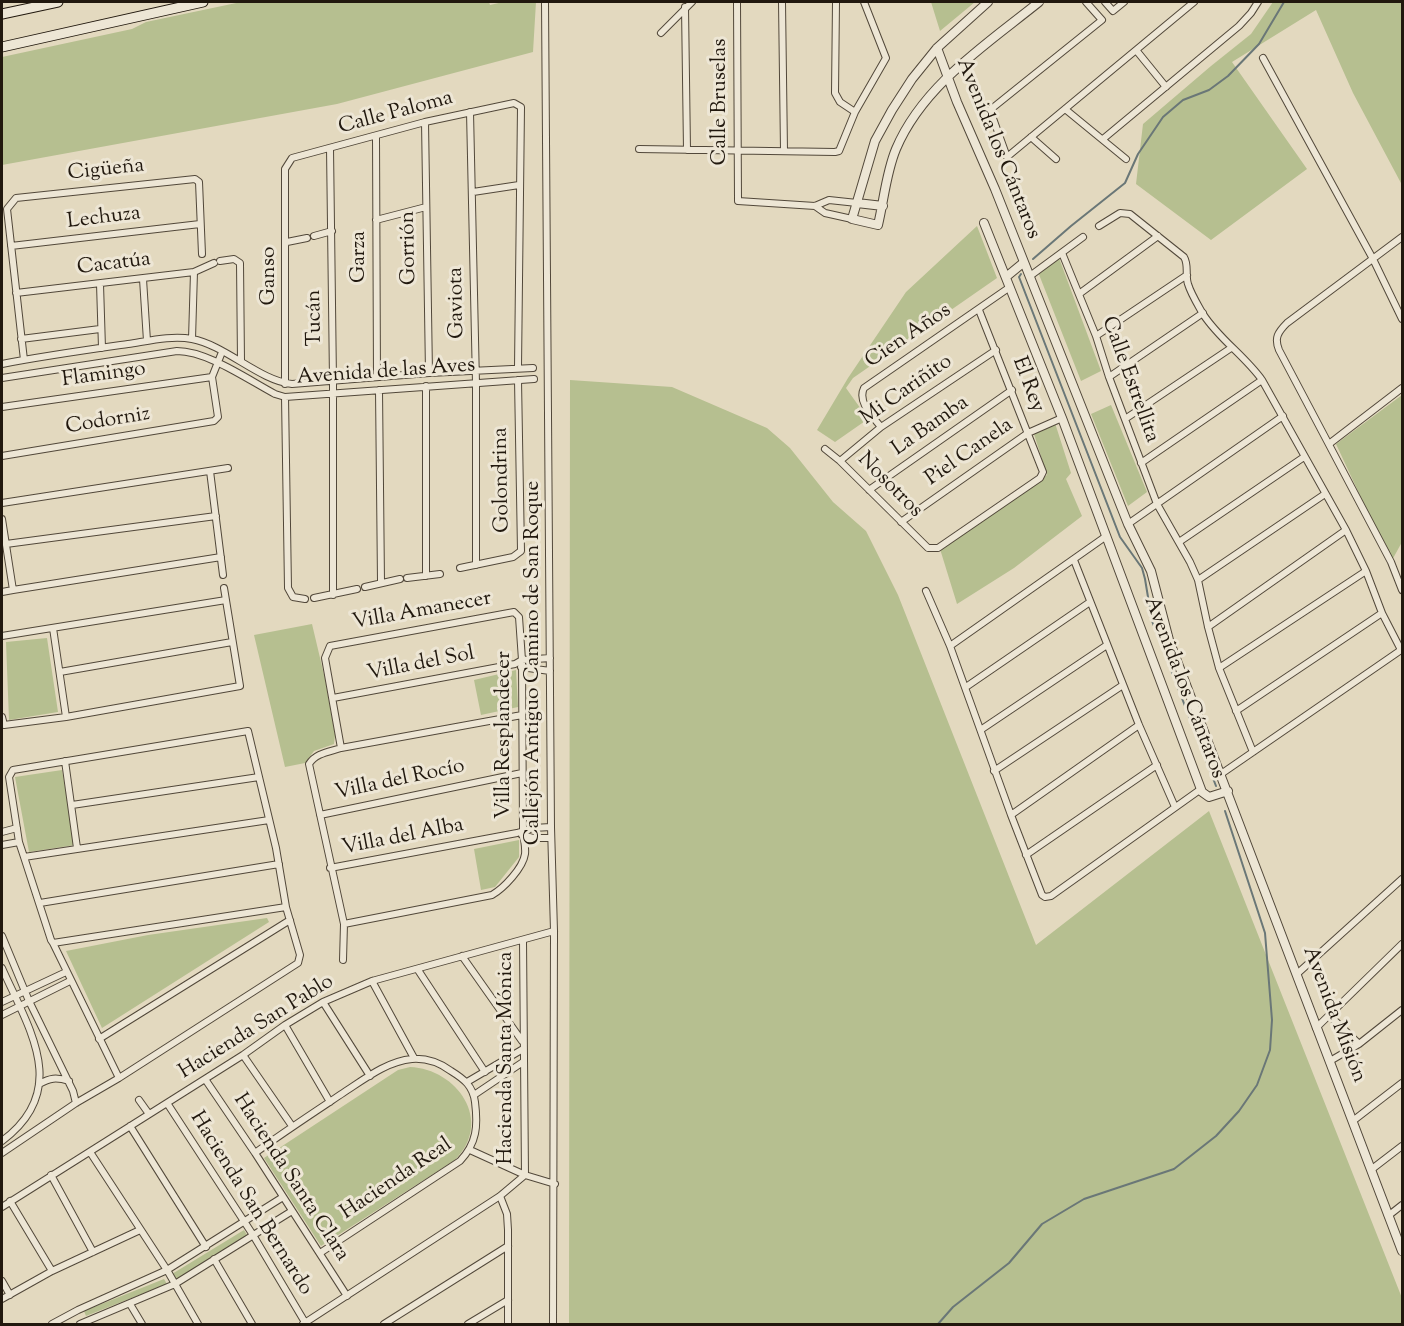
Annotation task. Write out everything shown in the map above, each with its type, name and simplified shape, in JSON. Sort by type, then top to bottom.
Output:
[{"type":"main road","points":[[2,14],[58,2]]},
{"type":"main road","points":[[2,47],[203,2]]},
{"type":"street","name":"Callejón Antiguo Camino de San Roque","points":[[545,2],[551,838],[554,931],[554,1324]]},
{"type":"street","points":[[661,33],[692,2]]},
{"type":"street","name":"Calle Bruselas","points":[[737,2],[738,201],[815,206]]},
{"type":"street","points":[[782,2],[784,151]]},
{"type":"street","points":[[836,2],[835,93],[840,102],[855,112]]},
{"type":"street","points":[[639,149],[835,152],[839,150],[855,112],[886,58],[864,2]]},
{"type":"street","points":[[852,219],[875,141],[892,110],[912,79],[937,48],[988,2]]},
{"type":"street","points":[[815,206],[825,213],[878,225],[895,150],[927,99],[947,77],[1039,2]]},
{"type":"street","points":[[1086,2],[1102,20]]},
{"type":"street","points":[[1105,2],[1113,11]]},
{"type":"street","points":[[1124,2],[990,110],[1007,157],[1194,2]]},
{"type":"street","points":[[1104,139],[1239,26],[1258,2]]},
{"type":"street","points":[[685,7],[687,150]]},
{"type":"street","name":"Avenida los Cántaros","points":[[937,48],[1128,524],[1151,571],[1169,640],[1228,792],[1209,797],[1201,789],[1062,418],[984,224]]},
{"type":"street","points":[[1136,50],[1166,87]]},
{"type":"street","points":[[1263,58],[1373,259],[1402,319]]},
{"type":"street","name":"Calle Paloma","points":[[285,168],[292,158],[425,122],[514,103],[521,107],[519,184]]},
{"type":"street","points":[[1065,109],[1126,159]]},
{"type":"street","name":"Gaviota","points":[[470,112],[476,370],[476,565]]},
{"type":"street","name":"Gorrión","points":[[425,122],[429,373]]},
{"type":"street","name":"Garza","points":[[376,136],[377,377]]},
{"type":"street","points":[[1031,137],[1056,159]]},
{"type":"street","name":"Tucán","points":[[330,148],[333,595]]},
{"type":"street","name":"Ganso","points":[[285,168],[285,384]]},
{"type":"street","name":"Cigüeña","points":[[11,246],[7,209],[16,198],[193,179],[199,182],[200,224]]},
{"type":"street","points":[[473,192],[519,184],[518,368]]},
{"type":"street","points":[[815,206],[829,200],[883,206]]},
{"type":"street","points":[[376,220],[426,207]]},
{"type":"street","points":[[1099,226],[1125,212],[1184,257],[1191,293],[1203,313],[1231,348],[1256,371],[1262,380],[1346,530],[1366,571],[1382,613],[1401,650],[1221,774]]},
{"type":"street","points":[[200,224],[202,254]]},
{"type":"street","name":"Lechuza","points":[[11,246],[200,224]]},
{"type":"street","points":[[286,242],[332,231]]},
{"type":"street","points":[[1080,294],[1158,236]]},
{"type":"street","points":[[1030,276],[1083,237]]},
{"type":"street","points":[[1402,237],[1287,323],[1278,332],[1276,339],[1279,350],[1391,562],[1402,590]]},
{"type":"street","points":[[11,246],[24,360]]},
{"type":"street","name":"Calle Estrellita","points":[[1062,253],[1096,336],[1157,504],[1198,580],[1219,668],[1253,752]]},
{"type":"street","name":"Cacatúa","points":[[15,293],[194,272],[217,262],[234,260],[240,263],[241,361]]},
{"type":"street","name":"Avenida los Cántaros","points":[[1006,277],[1023,263]]},
{"type":"street","points":[[192,339],[194,272]]},
{"type":"street","points":[[1096,336],[1187,276]]},
{"type":"street","points":[[143,279],[147,341]]},
{"type":"street","points":[[100,284],[102,348]]},
{"type":"street","name":"Cien Años","points":[[881,427],[862,401],[864,388],[1010,287]]},
{"type":"street","name":"El Rey","points":[[928,548],[938,549],[1040,478],[1043,472],[979,310]]},
{"type":"street","points":[[1109,377],[1203,313]]},
{"type":"street","points":[[21,339],[100,329]]},
{"type":"street","name":"Avenida de las Aves","points":[[2,364],[147,341],[192,339],[285,384],[533,368]]},
{"type":"street","points":[[1125,419],[1231,348]]},
{"type":"street","name":"Mi Cariñito","points":[[840,461],[881,427],[996,350]]},
{"type":"street","name":"Avenida de las Aves","points":[[2,378],[177,351],[195,354],[274,394],[285,397],[534,379]]},
{"type":"street","points":[[212,377],[222,352]]},
{"type":"street","name":"Flamingo","points":[[2,407],[212,377]]},
{"type":"street","name":"Codorniz","points":[[2,456],[214,422],[218,417],[212,377]]},
{"type":"street","name":"Golondrina","points":[[460,568],[513,557],[521,551],[518,380]]},
{"type":"street","points":[[1142,463],[1262,380]]},
{"type":"street","points":[[426,386],[426,576]]},
{"type":"street","points":[[1329,444],[1402,388]]},
{"type":"street","points":[[379,390],[381,582]]},
{"type":"street","name":"La Bamba","points":[[869,490],[1012,390]]},
{"type":"street","points":[[285,397],[288,588],[292,597],[305,599]]},
{"type":"street","points":[[1128,524],[1282,416]]},
{"type":"street","name":"Piel Canela","points":[[901,522],[1028,433],[1062,418]]},
{"type":"street","name":"Nosotros","points":[[825,449],[928,548]]},
{"type":"street","points":[[1179,542],[1304,457]]},
{"type":"street","points":[[2,503],[228,468]]},
{"type":"street","points":[[210,471],[223,575]]},
{"type":"street","points":[[1198,580],[1325,494]]},
{"type":"street","points":[[6,544],[216,516]]},
{"type":"street","points":[[2,519],[13,590]]},
{"type":"street","points":[[1208,627],[1346,530]]},
{"type":"street","points":[[950,646],[1105,537]]},
{"type":"street","points":[[2,592],[221,557]]},
{"type":"street","points":[[1074,560],[1123,686],[1175,807]]},
{"type":"street","points":[[1219,668],[1366,571]]},
{"type":"street","points":[[407,578],[440,574]]},
{"type":"street","points":[[314,598],[400,579]]},
{"type":"street","points":[[2,717],[4,725],[66,717],[240,686],[224,588]]},
{"type":"street","points":[[926,591],[966,687],[982,729],[994,771],[1042,895],[1051,896],[1201,789]]},
{"type":"street","points":[[2,636],[226,600]]},
{"type":"street","points":[[966,687],[1090,602]]},
{"type":"street","name":"Villa Amanecer","points":[[333,698],[325,658],[330,646],[514,612],[519,617]]},
{"type":"street","points":[[1236,711],[1382,613]]},
{"type":"street","name":"Villa Resplandecer","points":[[344,924],[492,895],[503,886],[518,867],[525,853],[521,833],[522,664],[519,617]]},
{"type":"street","points":[[53,628],[66,717]]},
{"type":"street","points":[[60,672],[232,642]]},
{"type":"street","points":[[982,729],[1107,645]]},
{"type":"street","name":"Villa del Sol","points":[[333,698],[550,658]]},
{"type":"street","points":[[522,664],[550,671]]},
{"type":"street","points":[[994,771],[1123,686]]},
{"type":"street","points":[[333,698],[341,748]]},
{"type":"street","points":[[343,960],[344,924],[309,764],[315,756],[341,748],[522,715]]},
{"type":"street","points":[[1011,815],[1139,725]]},
{"type":"street","points":[[2,1153],[76,1103],[119,1078],[298,963],[300,955],[286,906],[279,864],[248,731],[13,770],[9,777],[19,842],[53,944],[119,1078]]},
{"type":"street","points":[[65,761],[77,848]]},
{"type":"street","points":[[1026,855],[1157,765]]},
{"type":"street","name":"Villa del Rocío","points":[[320,815],[522,773]]},
{"type":"street","points":[[72,805],[259,777]]},
{"type":"street","name":"Avenida Misión","points":[[1228,792],[1402,1251]]},
{"type":"street","points":[[24,857],[269,819]]},
{"type":"street","name":"Villa del Alba","points":[[330,868],[551,827]]},
{"type":"street","points":[[2,832],[17,828]]},
{"type":"street","name":"Villa del Alba","points":[[521,833],[551,838]]},
{"type":"street","points":[[2,845],[19,842]]},
{"type":"street","points":[[40,903],[279,864]]},
{"type":"street","points":[[1298,973],[1402,879]]},
{"type":"street","points":[[53,944],[286,906]]},
{"type":"street","points":[[99,1039],[290,920]]},
{"type":"street","name":"Hacienda San Pablo","points":[[2,1207],[323,1002],[372,981],[554,931]]},
{"type":"street","points":[[2,936],[29,1001],[69,1081],[76,1103]]},
{"type":"street","name":"Hacienda Santa Mónica","points":[[523,940],[525,1175]]},
{"type":"street","points":[[1316,1028],[1402,944]]},
{"type":"street","points":[[462,956],[523,1045],[467,1082]]},
{"type":"street","points":[[2,968],[31,1032],[38,1054],[40,1073],[32,1107],[22,1122],[2,1141]]},
{"type":"street","points":[[418,970],[485,1072]]},
{"type":"street","points":[[2,1002],[66,972]]},
{"type":"street","points":[[2,1015],[70,981]]},
{"type":"street","points":[[255,1153],[292,1126],[370,1076],[390,1065],[414,1059],[372,981]]},
{"type":"street","points":[[323,1002],[370,1076]]},
{"type":"street","points":[[1330,1061],[1359,1044],[1402,1010]]},
{"type":"street","points":[[1329,1016],[1359,1044]]},
{"type":"street","points":[[285,1025],[330,1102]]},
{"type":"street","points":[[243,1055],[292,1126]]},
{"type":"street","name":"Hacienda Real","points":[[320,1253],[460,1161],[470,1150],[476,1119],[474,1095],[467,1082],[436,1062],[414,1059]]},
{"type":"street","points":[[474,1095],[523,1062]]},
{"type":"street","points":[[39,1084],[48,1079],[58,1078],[69,1081]]},
{"type":"street","name":"Hacienda Santa Clara","points":[[205,1079],[347,1296]]},
{"type":"street","points":[[1354,1120],[1402,1083]]},
{"type":"street","points":[[139,1100],[149,1114]]},
{"type":"street","name":"Hacienda San Bernardo","points":[[167,1103],[253,1234],[305,1324]]},
{"type":"street","points":[[130,1126],[206,1247]]},
{"type":"street","points":[[1372,1169],[1402,1146]]},
{"type":"street","points":[[470,1150],[525,1175],[555,1184]]},
{"type":"street","points":[[90,1152],[167,1270],[198,1324]]},
{"type":"street","points":[[51,1175],[93,1252]]},
{"type":"street","points":[[305,1324],[500,1196],[525,1175]]},
{"type":"street","points":[[500,1196],[507,1214],[508,1324]]},
{"type":"street","points":[[52,1324],[167,1270],[283,1197]]},
{"type":"street","points":[[10,1201],[52,1271]]},
{"type":"street","points":[[1388,1216],[1402,1206]]},
{"type":"street","points":[[78,1310],[84,1323],[175,1284],[292,1211]]},
{"type":"street","points":[[2,1299],[52,1271],[140,1230]]},
{"type":"street","points":[[384,1324],[508,1246]]},
{"type":"street","points":[[214,1259],[252,1324]]},
{"type":"street","points":[[2,1281],[10,1294]]},
{"type":"street","points":[[468,1324],[508,1300]]},
{"type":"street","points":[[130,1304],[142,1324]]},
{"type":"green space","points":[[241,2],[489,2],[490,5],[503,2],[536,2],[533,52],[337,104],[2,165],[2,57],[132,29],[146,22]]},
{"type":"green space","points":[[931,2],[975,2],[940,31]]},
{"type":"green space","points":[[1273,2],[1402,2],[1402,185],[1353,93],[1316,10],[1232,62],[1307,169],[1211,240],[1136,184],[1143,124],[1251,34]]},
{"type":"green space","points":[[977,226],[997,278],[853,378],[846,388],[868,419],[835,442],[817,430],[848,378],[906,292]]},
{"type":"green space","points":[[1059,258],[1101,371],[1081,381],[1038,272]]},
{"type":"green space","points":[[570,380],[672,387],[767,428],[790,448],[833,502],[866,531],[898,595],[1036,945],[1209,811],[1402,1298],[1402,1324],[569,1324]]},
{"type":"green space","points":[[1402,395],[1402,542],[1391,562],[1336,444]]},
{"type":"green space","points":[[1111,405],[1147,492],[1128,506],[1091,414]]},
{"type":"green space","points":[[1055,423],[1071,473],[1066,479],[1082,516],[1014,568],[957,604],[940,549],[1047,475],[1034,434]]},
{"type":"green space","points":[[312,624],[325,679],[335,735],[334,744],[314,751],[305,763],[285,767],[254,635]]},
{"type":"green space","points":[[47,638],[58,712],[9,720],[6,642]]},
{"type":"green space","points":[[516,670],[518,707],[481,715],[474,680]]},
{"type":"green space","points":[[62,770],[75,845],[29,852],[15,777]]},
{"type":"green space","points":[[519,840],[519,857],[495,887],[481,890],[474,849]]},
{"type":"green space","points":[[267,918],[269,922],[102,1028],[66,951],[148,935]]},
{"type":"green space","points":[[410,1067],[427,1070],[442,1077],[455,1087],[465,1100],[470,1114],[471,1129],[466,1145],[455,1160],[321,1246],[264,1158],[398,1070]]},
{"type":"green space","points":[[244,1230],[247,1235],[176,1280],[172,1274]]},
{"type":"green space","points":[[164,1279],[167,1284],[86,1316],[84,1311]]},
{"type":"waterway","points":[[1033,259],[1125,183],[1138,154],[1163,117],[1183,100],[1209,90],[1228,76],[1259,44],[1284,2]]},
{"type":"waterway","points":[[1021,274],[1019,277],[1120,537],[1142,568],[1152,621],[1216,786]]},
{"type":"waterway","points":[[938,1324],[953,1307],[1009,1263],[1042,1224],[1084,1199],[1174,1169],[1216,1136],[1239,1111],[1257,1085],[1270,1050],[1272,1020],[1265,933],[1225,811]]}]
